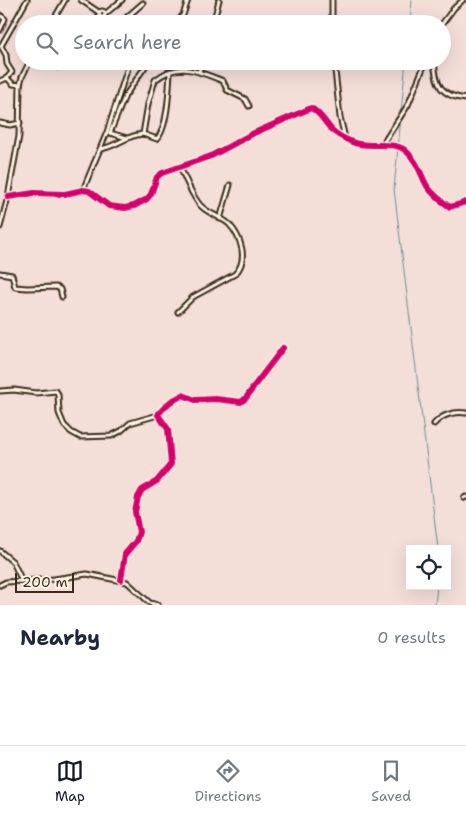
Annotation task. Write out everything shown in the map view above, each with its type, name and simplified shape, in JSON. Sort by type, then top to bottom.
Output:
[{"type":"street","points":[[19,15],[27,0]]},
{"type":"street","points":[[56,15],[64,0]]},
{"type":"street","points":[[81,0],[102,15],[122,0]]},
{"type":"street","points":[[183,15],[188,0]]},
{"type":"street","points":[[215,15],[219,0]]},
{"type":"street","points":[[332,0],[332,15]]},
{"type":"street","points":[[449,15],[463,0]]},
{"type":"street","points":[[129,15],[143,3]]},
{"type":"street","points":[[0,15],[5,19],[0,30]]},
{"type":"street","points":[[0,80],[7,78],[12,72],[1,46],[15,21]]},
{"type":"street","points":[[0,228],[8,197],[19,136],[20,85],[26,70]]},
{"type":"street","points":[[109,132],[127,70]]},
{"type":"street","points":[[83,190],[125,96],[143,70]]},
{"type":"street","points":[[143,134],[154,81],[170,72],[180,70]]},
{"type":"street","points":[[196,70],[225,82],[227,90],[245,98],[249,106]]},
{"type":"street","points":[[335,70],[340,117],[345,138]]},
{"type":"street","points":[[382,145],[408,105],[422,70]]},
{"type":"street","points":[[435,70],[443,91],[452,97],[466,99]]},
{"type":"street","points":[[101,149],[143,134],[157,139],[165,118],[170,72]]},
{"type":"street","points":[[7,78],[13,84],[20,85]]},
{"type":"street","points":[[8,197],[34,193],[65,194],[83,190],[89,191],[109,206],[133,207],[149,197],[159,175],[165,171],[217,153],[254,133],[311,108],[321,116],[334,132],[345,138],[361,145],[400,147],[421,170],[430,191],[448,206],[451,207],[466,202]]},
{"type":"street","points":[[0,123],[10,125],[20,123]]},
{"type":"street","points":[[109,132],[128,138]]},
{"type":"street","points":[[178,312],[193,298],[235,274],[240,268],[242,258],[242,247],[229,225],[205,211],[197,202],[180,167]]},
{"type":"street","points":[[220,219],[230,185]]},
{"type":"street","points":[[0,273],[12,275],[15,287],[56,287],[60,289],[62,297]]},
{"type":"street","points":[[0,390],[36,393],[56,391],[58,394],[59,413],[66,429],[87,438],[111,436],[121,431],[130,423],[158,415],[166,404],[183,395],[195,400],[216,399],[241,402],[283,348]]},
{"type":"street","points":[[434,424],[442,416],[466,412]]},
{"type":"street","points":[[121,580],[126,554],[136,541],[139,532],[135,512],[138,496],[142,490],[157,481],[171,464],[168,429],[158,415]]},
{"type":"street","points":[[0,551],[13,562],[22,581]]},
{"type":"street","points":[[0,585],[6,582],[54,579],[87,574],[121,580],[131,584],[150,603],[158,605]]},
{"type":"waterway","points":[[411,15],[412,0]]},
{"type":"waterway","points":[[401,113],[405,70]]},
{"type":"waterway","points":[[401,117],[394,189],[438,545]]},
{"type":"waterway","points":[[435,605],[437,590]]},
{"type":"cycle path","points":[[8,197],[34,193],[65,194],[83,190],[89,191],[109,206],[125,208],[134,206],[147,199],[151,194],[157,177],[162,173],[211,156],[254,133],[311,108],[320,115],[334,132],[349,141],[365,145],[393,146],[405,150],[415,162],[427,186],[437,198],[450,207],[466,202]]},
{"type":"cycle path","points":[[121,580],[125,554],[136,541],[139,532],[135,512],[138,497],[142,490],[157,481],[171,464],[168,429],[158,415],[159,413],[170,402],[183,395],[195,400],[216,399],[241,402],[283,348]]}]
